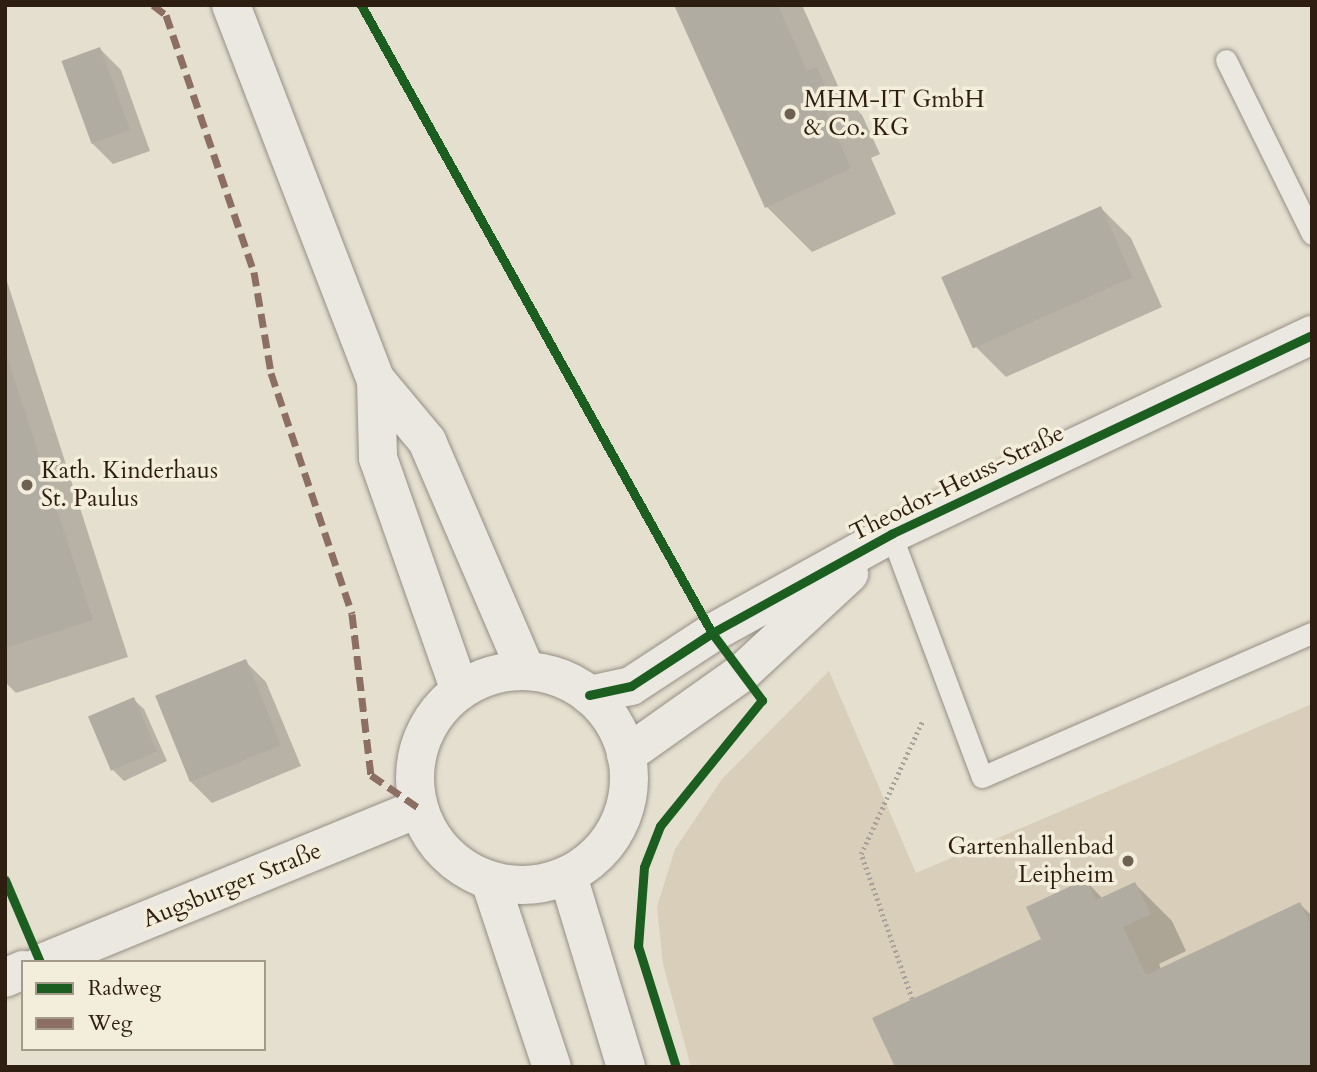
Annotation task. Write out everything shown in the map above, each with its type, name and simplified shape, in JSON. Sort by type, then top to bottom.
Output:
[{"type":"street","points":[[231,5],[376,380],[426,441],[526,671]]},
{"type":"street","name":"Theodor-Heuss-Straße","points":[[589,695],[631,686],[712,633],[891,534],[1312,335]]},
{"type":"street","points":[[376,380],[378,458],[460,691]]},
{"type":"street","name":"Theodor-Heuss-Straße","points":[[626,755],[743,673],[891,534]]},
{"type":"street","points":[[526,671],[559,678],[589,695],[619,732],[629,779],[619,825],[589,863],[568,876],[529,885],[490,881],[445,854],[419,808],[415,786],[421,741],[429,722],[460,691],[491,675],[526,671]]},
{"type":"street","name":"Augsburger Straße","points":[[49,960],[419,808]]},
{"type":"street","points":[[568,876],[626,1067]]},
{"type":"street","points":[[490,881],[552,1067]]},
{"type":"street","points":[[5,978],[21,971]]},
{"type":"lane","points":[[1226,60],[1312,234]]},
{"type":"lane","points":[[891,534],[982,777],[1312,634]]},
{"type":"path","points":[[912,999],[861,854],[944,675]]},
{"type":"shaded area","name":"Gartenhallenbad Leipheim","points":[[829,671],[916,873],[1312,704],[1312,1067],[691,1067],[663,964],[657,907],[675,849],[722,779]]},
{"type":"building","points":[[674,5],[778,5],[807,71],[817,67],[835,108],[826,112],[851,168],[765,208]]},
{"type":"building","points":[[100,47],[130,130],[92,144],[61,61]]},
{"type":"building","points":[[1101,206],[1133,277],[973,348],[941,277]]},
{"type":"building","name":"Kath. Kinderhaus St. Paulus","points":[[5,351],[93,620],[5,648]]},
{"type":"building","points":[[246,659],[281,745],[190,782],[155,696]]},
{"type":"building","points":[[134,697],[157,751],[111,771],[88,717]]},
{"type":"building","points":[[1086,879],[1096,900],[1135,882],[1151,914],[1123,927],[1146,975],[1300,902],[1312,927],[1312,1067],[895,1067],[872,1018],[1041,939],[1026,907]]},
{"type":"marked path","points":[[153,5],[166,15],[254,272],[271,373],[352,614],[371,775],[419,808]]},
{"type":"cycle path","points":[[361,5],[712,633],[762,700],[660,826],[644,867],[638,946],[676,1067]]},
{"type":"cycle path","points":[[589,695],[631,686],[712,633],[891,534],[1312,335]]},
{"type":"cycle path","points":[[5,880],[39,960]]},
{"type":"place","name":"MHM-IT GmbH & Co. KG","points":[[790,114]]},
{"type":"place","name":"Kath. Kinderhaus St. Paulus","points":[[27,485]]},
{"type":"place","name":"Gartenhallenbad Leipheim","points":[[1128,861]]}]
